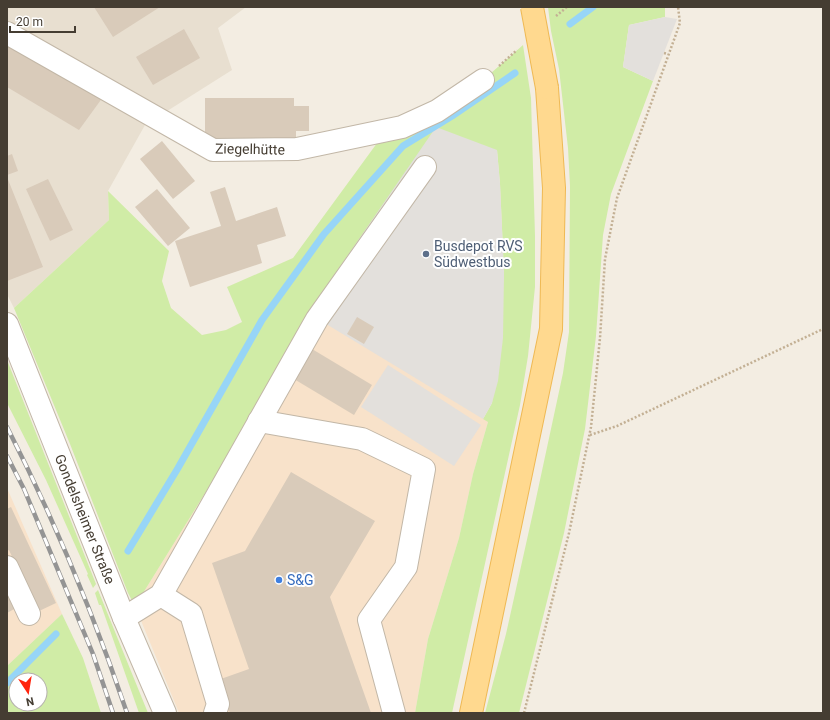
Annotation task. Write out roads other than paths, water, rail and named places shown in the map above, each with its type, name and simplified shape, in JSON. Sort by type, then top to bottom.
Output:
[{"type":"main road","points":[[471,713],[551,329],[554,188],[547,88],[532,7]]},
{"type":"street","name":"Ziegelhütte","points":[[7,33],[213,150],[297,149],[402,127],[437,111],[483,80]]},
{"type":"street","points":[[124,618],[161,595],[258,421],[317,320],[425,167]]},
{"type":"street","name":"Gondelsheimer Straße","points":[[7,324],[124,618],[165,713]]},
{"type":"street","points":[[258,421],[362,439],[424,469],[406,567],[369,620],[394,713]]},
{"type":"street","points":[[7,567],[30,614]]},
{"type":"street","points":[[161,595],[191,614],[218,704],[215,713]]},
{"type":"waterway","points":[[570,24],[593,7]]},
{"type":"waterway","points":[[128,551],[178,468],[262,320],[324,234],[403,146],[452,116],[515,73]]},
{"type":"waterway","points":[[7,683],[56,634]]},
{"type":"railway","points":[[7,427],[57,532],[101,640],[127,713]]},
{"type":"railway","points":[[7,456],[24,489],[93,654],[113,713]]},
{"type":"place","name":"Busdepot RVS Südwestbus","points":[[426,254]]},
{"type":"place","name":"S&G","points":[[279,580]]}]
